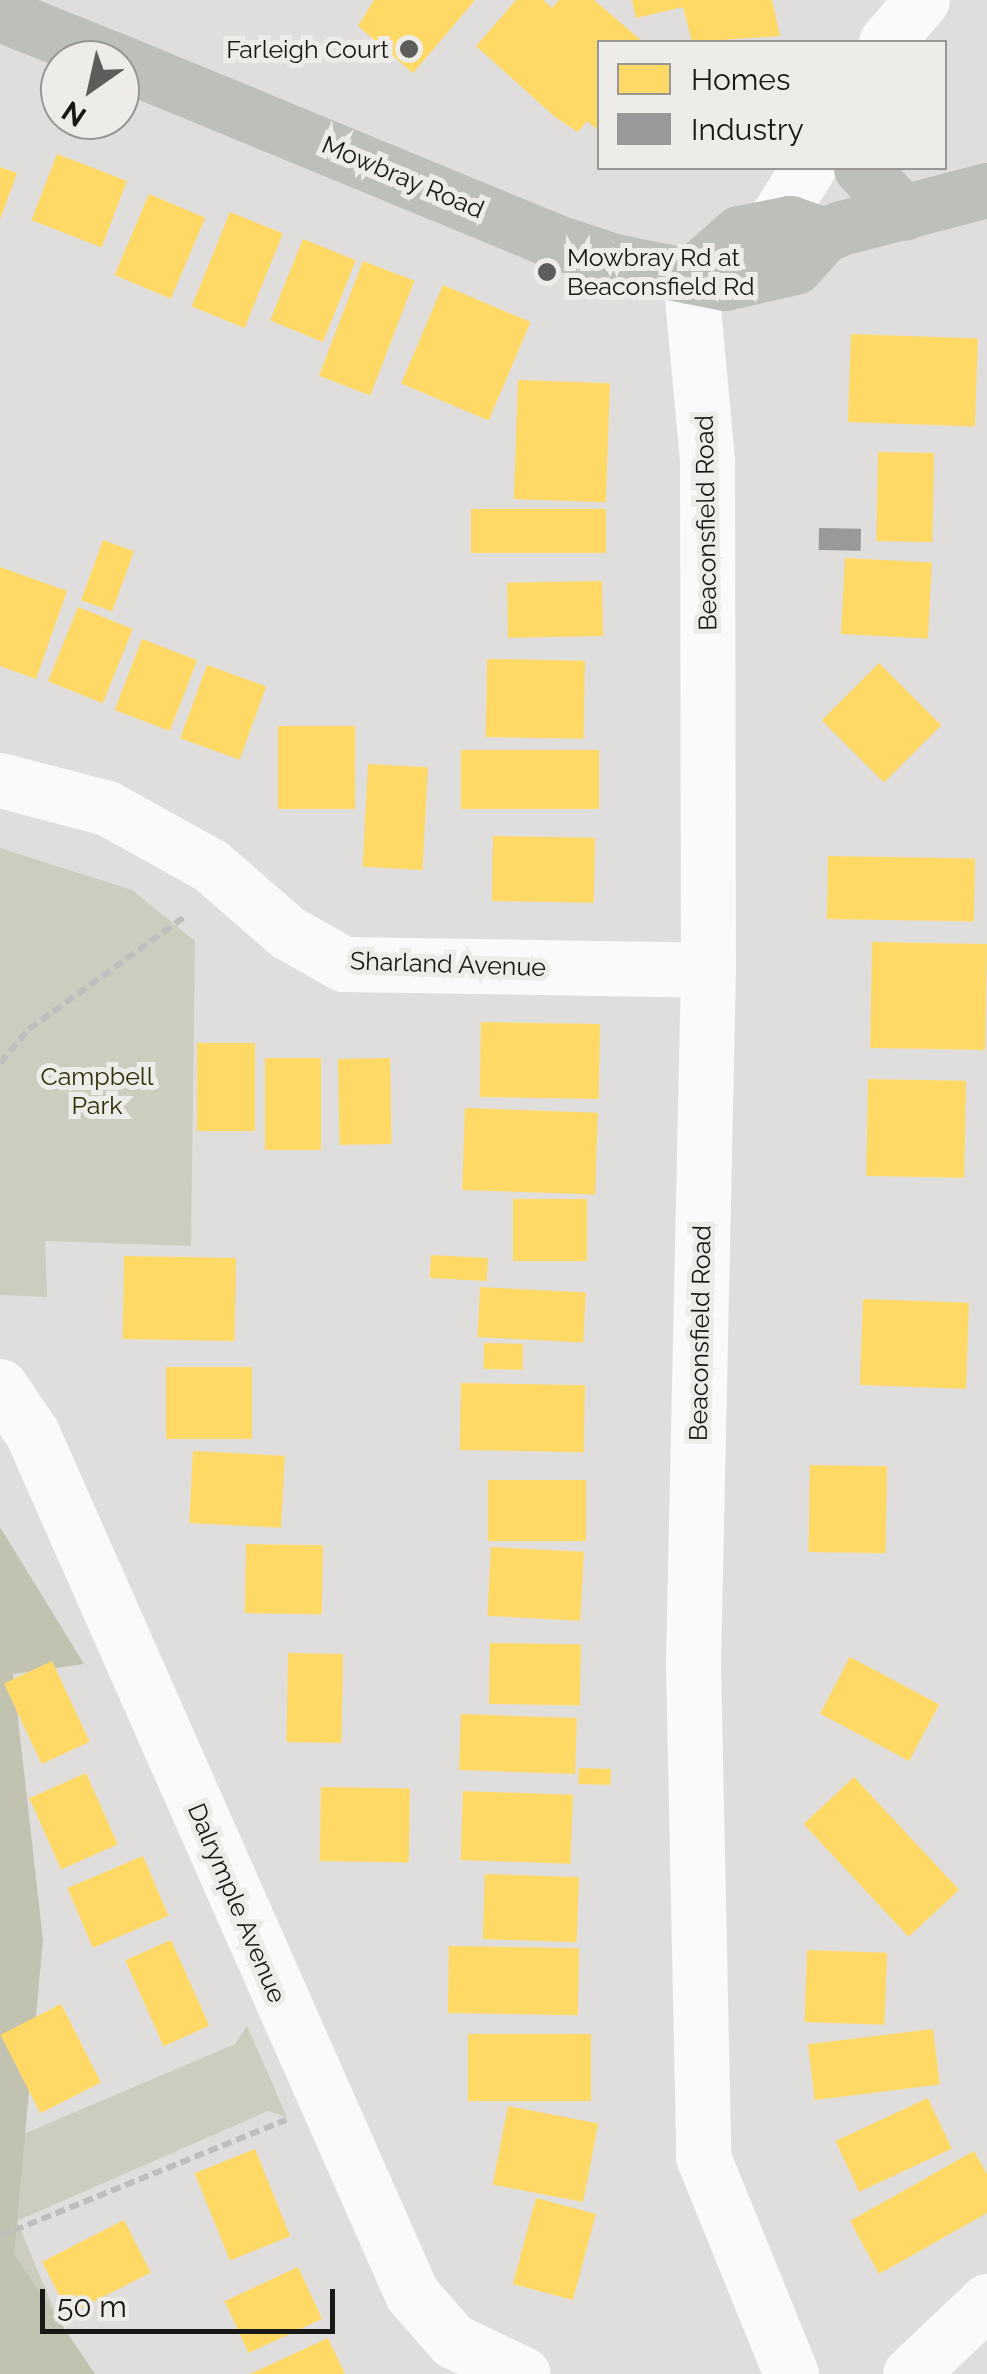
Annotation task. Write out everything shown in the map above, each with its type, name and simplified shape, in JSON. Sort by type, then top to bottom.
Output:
[{"type":"main road","name":"Mowbray Road","points":[[0,14],[65,40]]},
{"type":"main road","name":"Mowbray Road","points":[[140,70],[554,240],[614,261],[690,276],[746,282],[795,267],[824,235],[987,190]]},
{"type":"main road","points":[[863,170],[904,213]]},
{"type":"main road","name":"Mowbray Road","points":[[690,276],[739,233],[790,223],[824,235]]},
{"type":"street","points":[[888,40],[922,0]]},
{"type":"street","points":[[768,170],[772,227]]},
{"type":"street","points":[[772,227],[807,170]]},
{"type":"street","name":"Beaconsfield Road","points":[[690,276],[707,461],[708,970],[692,1663],[703,2157],[791,2374]]},
{"type":"street","name":"Sharland Avenue","points":[[0,780],[107,808],[210,866],[287,932],[343,964],[708,970]]},
{"type":"street","name":"Dalrymple Avenue","points":[[0,1386],[32,1433],[323,2103],[412,2294],[432,2322],[477,2355],[524,2374]]},
{"type":"street","points":[[910,2374],[987,2302]]},
{"type":"path","points":[[0,1063],[30,1029],[187,914]]},
{"type":"path","points":[[0,2236],[323,2103]]},
{"type":"green space","name":"Campbell Park","points":[[0,848],[132,890],[195,941],[191,1246],[45,1241],[47,1297],[0,1295]]},
{"type":"green space","points":[[0,1527],[84,1664],[13,1674],[43,1940],[14,2254],[95,2374],[0,2374]]},
{"type":"green space","points":[[247,2026],[287,2117],[268,2111],[17,2221],[81,2374],[0,2374],[0,2144],[235,2044]]},
{"type":"building: Homes","name":"Farleigh Court","points":[[374,0],[475,0],[413,73],[358,26]]},
{"type":"building: Homes","points":[[516,0],[543,0],[552,8],[559,0],[594,0],[641,40],[597,40],[597,129],[587,121],[578,132],[555,117],[476,46]]},
{"type":"building: Homes","points":[[632,0],[772,0],[780,36],[691,40],[683,7],[636,18]]},
{"type":"building: Homes","points":[[57,154],[127,181],[102,247],[32,220]]},
{"type":"building: Homes","points":[[0,167],[17,173],[0,220]]},
{"type":"building: Homes","points":[[149,194],[205,218],[171,299],[115,275]]},
{"type":"building: Homes","points":[[230,212],[283,233],[245,328],[192,307]]},
{"type":"building: Homes","points":[[303,239],[356,260],[323,342],[270,321]]},
{"type":"building: Homes","points":[[363,261],[414,281],[370,396],[319,376]]},
{"type":"building: Homes","points":[[443,285],[530,322],[489,421],[401,383]]},
{"type":"building: Homes","points":[[851,334],[978,338],[975,426],[848,422]]},
{"type":"building: Homes","points":[[518,380],[610,383],[606,502],[514,499]]},
{"type":"building: Homes","points":[[878,452],[934,453],[932,542],[876,541]]},
{"type":"building: Homes","points":[[471,509],[606,509],[606,553],[471,553]]},
{"type":"building: Homes","points":[[103,540],[134,551],[112,611],[81,600]]},
{"type":"building: Homes","points":[[845,558],[932,563],[928,638],[841,634]]},
{"type":"building: Homes","points":[[0,567],[67,591],[36,679],[0,666]]},
{"type":"building: Homes","points":[[602,581],[603,636],[508,638],[507,583]]},
{"type":"building: Homes","points":[[78,607],[133,629],[103,703],[48,681]]},
{"type":"building: Homes","points":[[142,639],[197,660],[170,731],[115,710]]},
{"type":"building: Homes","points":[[487,659],[585,661],[584,739],[486,737]]},
{"type":"building: Homes","points":[[879,663],[941,725],[884,783],[822,720]]},
{"type":"building: Homes","points":[[207,665],[266,687],[240,760],[180,738]]},
{"type":"building: Homes","points":[[278,726],[355,726],[355,809],[278,809]]},
{"type":"building: Homes","points":[[461,750],[599,750],[599,809],[461,809]]},
{"type":"building: Homes","points":[[368,764],[428,767],[423,870],[363,867]]},
{"type":"building: Homes","points":[[493,836],[595,838],[594,903],[492,901]]},
{"type":"building: Homes","points":[[828,856],[975,859],[974,922],[827,919]]},
{"type":"building: Homes","points":[[872,942],[987,944],[985,1050],[870,1048]]},
{"type":"building: Homes","points":[[481,1022],[600,1024],[599,1099],[480,1097]]},
{"type":"building: Homes","points":[[197,1043],[255,1043],[255,1131],[197,1131]]},
{"type":"building: Homes","points":[[265,1058],[321,1058],[321,1150],[265,1150]]},
{"type":"building: Homes","points":[[390,1058],[392,1144],[340,1145],[338,1059]]},
{"type":"building: Homes","points":[[868,1079],[966,1081],[964,1178],[866,1176]]},
{"type":"building: Homes","points":[[465,1108],[598,1113],[595,1195],[462,1190]]},
{"type":"building: Homes","points":[[513,1199],[587,1199],[587,1261],[513,1261]]},
{"type":"building: Homes","points":[[431,1255],[488,1258],[487,1281],[430,1278]]},
{"type":"building: Homes","points":[[124,1256],[236,1258],[235,1341],[123,1339]]},
{"type":"building: Homes","points":[[480,1287],[586,1293],[583,1342],[477,1337]]},
{"type":"building: Homes","points":[[863,1299],[969,1303],[966,1389],[860,1385]]},
{"type":"building: Homes","points":[[484,1343],[523,1344],[523,1370],[484,1369]]},
{"type":"building: Homes","points":[[166,1367],[252,1367],[252,1439],[166,1439]]},
{"type":"building: Homes","points":[[461,1383],[585,1385],[584,1452],[460,1450]]},
{"type":"building: Homes","points":[[193,1451],[285,1456],[281,1528],[189,1523]]},
{"type":"building: Homes","points":[[810,1465],[887,1466],[885,1553],[808,1552]]},
{"type":"building: Homes","points":[[488,1480],[586,1480],[586,1541],[488,1541]]},
{"type":"building: Homes","points":[[246,1544],[323,1545],[322,1614],[245,1613]]},
{"type":"building: Homes","points":[[491,1547],[584,1552],[580,1621],[487,1616]]},
{"type":"building: Homes","points":[[490,1643],[581,1645],[580,1706],[489,1704]]},
{"type":"building: Homes","points":[[288,1653],[343,1654],[341,1743],[286,1742]]},
{"type":"building: Homes","points":[[850,1657],[939,1704],[909,1761],[820,1714]]},
{"type":"building: Homes","points":[[52,1661],[90,1742],[42,1764],[4,1683]]},
{"type":"building: Homes","points":[[461,1714],[577,1718],[575,1774],[459,1770]]},
{"type":"building: Homes","points":[[579,1768],[611,1769],[610,1785],[578,1784]]},
{"type":"building: Homes","points":[[86,1773],[118,1844],[61,1869],[29,1798]]},
{"type":"building: Homes","points":[[854,1777],[959,1890],[909,1937],[804,1824]]},
{"type":"building: Homes","points":[[321,1787],[410,1789],[409,1863],[320,1861]]},
{"type":"building: Homes","points":[[463,1791],[573,1795],[571,1864],[461,1860]]},
{"type":"building: Homes","points":[[143,1856],[168,1916],[93,1948],[68,1888]]},
{"type":"building: Homes","points":[[485,1874],[579,1877],[577,1942],[483,1939]]},
{"type":"building: Homes","points":[[171,1940],[209,2026],[164,2046],[125,1960]]},
{"type":"building: Homes","points":[[449,1946],[579,1948],[578,2015],[448,2013]]},
{"type":"building: Homes","points":[[807,1950],[887,1953],[884,2025],[804,2022]]},
{"type":"building: Homes","points":[[61,2004],[101,2082],[40,2113],[0,2035]]},
{"type":"building: Homes","points":[[933,2029],[940,2085],[815,2100],[808,2044]]},
{"type":"building: Homes","points":[[468,2034],[591,2034],[591,2101],[468,2101]]},
{"type":"building: Homes","points":[[928,2098],[952,2149],[859,2192],[836,2141]]},
{"type":"building: Homes","points":[[508,2106],[598,2124],[583,2202],[493,2185]]},
{"type":"building: Homes","points":[[255,2149],[290,2236],[230,2261],[195,2173]]},
{"type":"building: Homes","points":[[974,2151],[987,2174],[987,2213],[879,2274],[850,2221]]},
{"type":"building: Homes","points":[[536,2198],[596,2214],[573,2300],[513,2284]]},
{"type":"building: Homes","points":[[124,2220],[151,2273],[69,2314],[42,2262]]},
{"type":"building: Homes","points":[[298,2267],[322,2319],[249,2353],[225,2301]]},
{"type":"building: Homes","points":[[328,2338],[345,2374],[250,2374]]},
{"type":"building: Industry","points":[[819,528],[861,529],[861,551],[819,550]]},
{"type":"place","name":"Farleigh Court","points":[[409,49]]},
{"type":"place","name":"Mowbray Rd at Beaconsfield Rd","points":[[547,272]]}]
